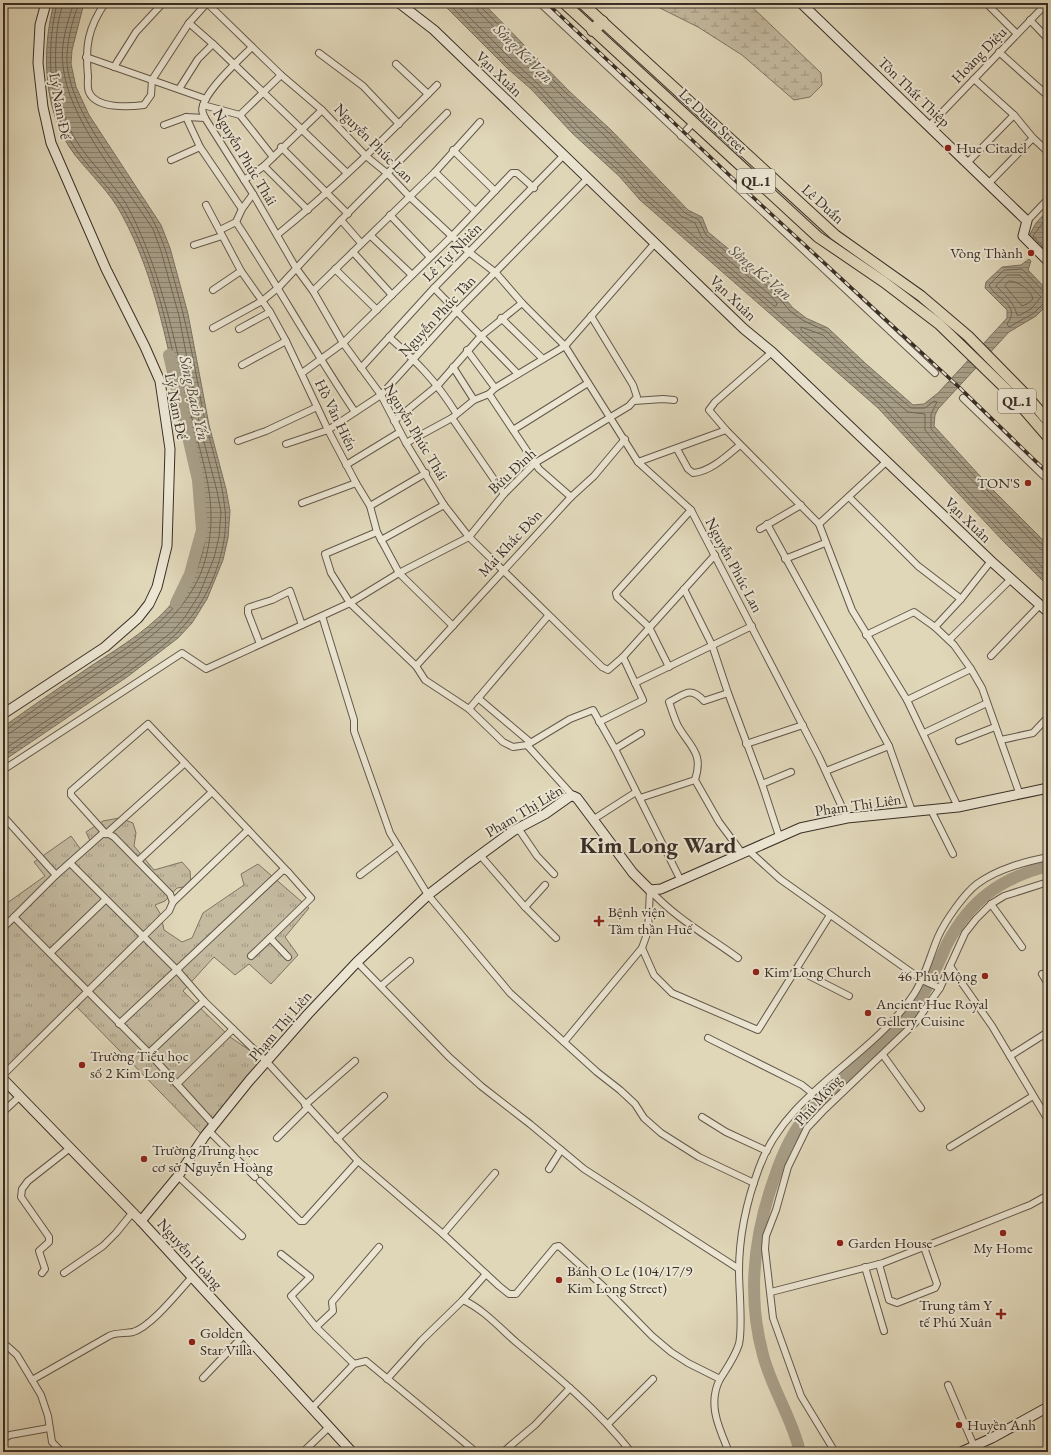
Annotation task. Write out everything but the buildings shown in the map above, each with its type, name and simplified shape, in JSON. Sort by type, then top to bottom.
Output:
[{"type":"highway","points":[[760,185],[769,176]]},
{"type":"main road","name":"Le Duan Street","points":[[564,3],[598,26],[693,124],[818,237],[884,282],[939,324],[1008,391],[1048,437]]},
{"type":"main road","name":"Lê Duẩn","points":[[582,3],[598,26],[835,235],[921,296],[968,336],[1026,395],[1048,421]]},
{"type":"street","name":"Lý Nam Đế","points":[[5,709],[105,647],[138,618],[149,604],[157,587],[167,546],[170,449],[160,381],[109,274],[51,143],[43,107],[38,63],[39,31],[46,3]]},
{"type":"street","points":[[105,3],[95,18],[89,34],[86,57],[89,92],[102,102],[118,107],[144,105],[151,95],[152,80],[189,24],[207,3]]},
{"type":"street","points":[[114,67],[136,32],[162,3]]},
{"type":"street","name":"Nguyễn Phúc Lan","points":[[207,3],[281,75],[322,110],[366,156],[388,174],[409,196],[470,253],[496,273],[522,303],[565,346],[625,439],[638,462],[691,510],[803,725],[847,818]]},
{"type":"street","name":"Vạn Xuân","points":[[399,3],[434,30],[744,329],[772,352],[991,561],[1048,612]]},
{"type":"street","points":[[540,3],[935,373]]},
{"type":"street","name":"Tôn Thất Thiệp","points":[[801,3],[968,162],[1027,221]]},
{"type":"street","points":[[986,3],[1017,34]]},
{"type":"street","name":"Hoàng Diệu","points":[[930,126],[1047,3]]},
{"type":"street","points":[[1030,20],[1048,39]]},
{"type":"street","points":[[189,24],[213,44],[347,174]]},
{"type":"street","points":[[179,88],[198,59],[213,44]]},
{"type":"street","name":"Nguyễn Phúc Thái","points":[[252,47],[234,65],[204,102],[202,110],[205,118],[253,194],[296,268],[313,291],[343,343],[381,395],[406,443],[426,473],[444,505],[469,537],[548,616],[605,669],[611,668],[623,657],[715,555]]},
{"type":"street","points":[[999,52],[1048,96]]},
{"type":"street","points":[[319,53],[363,86],[400,124]]},
{"type":"street","points":[[86,57],[179,88],[204,102],[240,115],[273,157]]},
{"type":"street","points":[[396,64],[428,94]]},
{"type":"street","points":[[240,115],[281,75]]},
{"type":"street","points":[[974,79],[1014,115],[1033,138],[1048,152]]},
{"type":"street","points":[[277,235],[308,210],[347,174],[400,124],[437,85]]},
{"type":"street","points":[[244,180],[264,166],[322,110]]},
{"type":"street","points":[[213,328],[262,301],[279,288],[341,220],[447,113]]},
{"type":"street","points":[[968,162],[1014,115]]},
{"type":"street","points":[[164,125],[186,117],[205,118]]},
{"type":"street","points":[[186,117],[200,147],[242,208]]},
{"type":"street","points":[[313,291],[361,243],[372,236],[390,215],[435,172],[453,150],[480,122]]},
{"type":"street","points":[[681,136],[693,124]]},
{"type":"street","points":[[989,183],[1033,138]]},
{"type":"street","points":[[171,160],[200,147]]},
{"type":"street","points":[[281,148],[348,214]]},
{"type":"street","points":[[453,150],[495,191]]},
{"type":"street","name":"Lê Tự Nhiên","points":[[360,368],[434,288],[534,188],[564,155]]},
{"type":"street","points":[[264,166],[308,210]]},
{"type":"street","points":[[435,172],[475,211]]},
{"type":"street","points":[[302,373],[343,343],[453,236],[475,211],[514,172],[534,188]]},
{"type":"street","name":"Nguyễn Phúc Tần","points":[[286,444],[328,430],[381,395],[457,311],[587,179]]},
{"type":"street","points":[[194,246],[221,233],[236,222],[242,208],[253,194]]},
{"type":"street","points":[[1048,199],[1027,221],[1023,236],[1025,240],[1048,261]]},
{"type":"street","name":"Hồ Văn Hiến","points":[[206,205],[241,271],[270,312],[286,341],[328,430],[370,506],[377,532],[399,573],[452,626]]},
{"type":"street","points":[[390,215],[430,257]]},
{"type":"street","points":[[341,220],[361,243]]},
{"type":"street","points":[[236,222],[279,288],[320,360],[354,412]]},
{"type":"street","points":[[372,236],[412,275]]},
{"type":"street","points":[[406,443],[454,415],[474,400],[489,394],[495,388],[565,346],[655,243]]},
{"type":"street","points":[[353,252],[392,295]]},
{"type":"street","points":[[335,269],[377,310]]},
{"type":"street","points":[[213,290],[241,271]]},
{"type":"street","points":[[434,288],[518,374]]},
{"type":"street","points":[[394,420],[438,385],[467,350],[481,336],[501,318],[522,303]]},
{"type":"street","points":[[239,330],[270,312]]},
{"type":"street","points":[[591,316],[633,385],[637,396],[634,401]]},
{"type":"street","points":[[501,318],[543,359]]},
{"type":"street","points":[[390,337],[414,359],[438,385],[454,415],[504,494]]},
{"type":"street","points":[[242,365],[286,341]]},
{"type":"street","points":[[467,350],[495,388]]},
{"type":"street","points":[[772,352],[715,402],[710,410],[740,445],[801,505],[818,524],[852,610],[907,700],[958,807]]},
{"type":"street","points":[[453,367],[474,400]]},
{"type":"street","points":[[513,430],[588,383]]},
{"type":"street","points":[[489,394],[539,469],[571,497]]},
{"type":"street","points":[[963,398],[1048,480]]},
{"type":"street","points":[[634,401],[674,400]]},
{"type":"street","name":"Bửu Đình","points":[[3,770],[182,653],[206,669],[350,602],[399,573],[469,537],[504,494],[535,463],[610,416],[629,406],[634,401]]},
{"type":"street","points":[[238,441],[266,431],[317,407]]},
{"type":"street","points":[[638,462],[726,430]]},
{"type":"street","points":[[346,465],[400,432]]},
{"type":"street","name":"Mai Khắc Đôn","points":[[416,666],[502,570],[571,497],[594,476],[625,439]]},
{"type":"street","points":[[677,449],[688,469],[693,473],[696,473],[711,466],[740,445]]},
{"type":"street","points":[[818,524],[886,462]]},
{"type":"street","points":[[370,506],[426,473]]},
{"type":"street","points":[[302,503],[356,483]]},
{"type":"street","points":[[849,497],[918,566],[961,600]]},
{"type":"street","points":[[381,540],[444,505]]},
{"type":"street","points":[[760,529],[801,505]]},
{"type":"street","points":[[668,666],[649,627],[617,597],[616,593],[691,510]]},
{"type":"street","points":[[767,524],[889,746],[912,811]]},
{"type":"street","points":[[377,532],[325,554],[331,573],[350,602],[416,666],[425,680],[433,687],[469,709],[502,742],[513,747],[528,744],[570,719],[593,710],[615,749],[680,879]]},
{"type":"street","points":[[785,559],[825,543]]},
{"type":"street","points":[[935,627],[961,600],[991,561]]},
{"type":"street","points":[[949,640],[1011,579]]},
{"type":"street","points":[[684,589],[712,645],[779,836]]},
{"type":"street","points":[[260,644],[248,613],[248,608],[250,607],[272,600],[290,590],[302,625]]},
{"type":"street","points":[[991,656],[1040,605]]},
{"type":"street","points":[[866,635],[914,612],[935,627],[949,640],[971,669],[987,703],[1020,795]]},
{"type":"street","points":[[322,616],[354,720],[354,731],[390,833],[428,895],[510,993],[597,1072],[620,1090],[635,1104],[644,1118],[661,1133],[699,1156],[754,1183]]},
{"type":"street","points":[[469,709],[548,616]]},
{"type":"street","points":[[635,683],[752,626]]},
{"type":"street","points":[[599,722],[643,700],[623,657]]},
{"type":"street","points":[[907,700],[971,669]]},
{"type":"street","points":[[728,693],[704,701],[696,693],[690,692],[669,702],[678,725],[693,748],[698,760],[699,768],[696,780],[719,822],[745,852],[780,880],[924,981],[937,987]]},
{"type":"street","points":[[478,698],[528,744],[573,796]]},
{"type":"street","points":[[924,733],[987,703]]},
{"type":"street","points":[[1001,740],[1033,733],[1048,717]]},
{"type":"street","points":[[3,1075],[172,909],[173,902],[170,894],[114,837],[106,834],[71,795],[71,791],[148,724],[311,898],[251,956]]},
{"type":"street","points":[[746,744],[803,725]]},
{"type":"street","points":[[959,741],[995,727]]},
{"type":"street","points":[[615,749],[641,733]]},
{"type":"street","points":[[826,771],[889,746]]},
{"type":"street","points":[[3,928],[56,875],[97,837],[106,834],[185,763]]},
{"type":"street","points":[[762,784],[790,772]]},
{"type":"street","points":[[640,798],[696,780]]},
{"type":"street","name":"Phạm Thị Liên","points":[[141,1221],[178,1176],[211,1128],[308,1014],[357,962],[428,895],[480,855],[518,828],[545,814],[573,796],[577,798],[594,819],[633,873],[644,886],[650,890],[661,889],[680,879],[800,828],[847,818],[958,807],[1048,788]]},
{"type":"street","points":[[138,861],[212,792]]},
{"type":"street","points":[[594,819],[636,792]]},
{"type":"street","points":[[931,810],[953,854]]},
{"type":"street","points":[[3,816],[56,875]]},
{"type":"street","points":[[518,828],[537,856],[554,874]]},
{"type":"street","points":[[173,902],[248,830]]},
{"type":"street","points":[[360,875],[398,846]]},
{"type":"street","points":[[480,855],[525,907],[556,938]]},
{"type":"street","points":[[729,1452],[718,1424],[713,1402],[716,1387],[732,1361],[739,1343],[739,1269],[746,1213],[754,1183],[766,1151],[784,1124],[812,1093],[863,1050],[896,1018],[924,981],[939,935],[955,909],[976,884],[1009,868],[1048,857]]},
{"type":"street","points":[[70,862],[105,900],[176,970],[204,1001],[267,1062],[337,1140],[358,1161],[510,1294],[516,1294],[555,1247],[559,1246],[604,1287],[652,1336],[671,1352],[688,1363],[720,1379]]},
{"type":"street","points":[[119,1024],[280,872],[283,870],[288,872]]},
{"type":"street","name":"Phú Mộng","points":[[834,1452],[801,1396],[775,1326],[765,1257],[766,1236],[776,1210],[788,1168],[799,1143],[808,1128],[825,1109],[916,1022],[950,966],[965,933],[991,904],[1004,896],[1048,882]]},
{"type":"street","points":[[525,907],[546,885]]},
{"type":"street","points":[[564,1042],[642,948],[648,931],[650,890]]},
{"type":"street","points":[[650,890],[658,899],[692,927],[738,958]]},
{"type":"street","points":[[50,953],[105,900]]},
{"type":"street","points":[[991,904],[1022,947]]},
{"type":"street","points":[[642,948],[654,975],[672,992],[758,1030],[830,915]]},
{"type":"street","points":[[14,917],[87,993],[149,1053],[177,1084],[211,1128],[255,1176]]},
{"type":"street","points":[[270,938],[288,957]]},
{"type":"street","points":[[357,962],[448,1057],[481,1086],[584,1170],[739,1269]]},
{"type":"street","points":[[381,986],[410,962]]},
{"type":"street","points":[[950,966],[992,1026],[1048,1120]]},
{"type":"street","points":[[796,969],[849,996]]},
{"type":"street","points":[[1042,974],[1048,984]]},
{"type":"street","points":[[149,1053],[204,1001]]},
{"type":"street","points":[[177,1084],[233,1029]]},
{"type":"street","points":[[1010,1056],[1048,1032]]},
{"type":"street","points":[[708,1038],[802,1086],[812,1093]]},
{"type":"street","points":[[883,1055],[922,1108]]},
{"type":"street","points":[[276,1138],[306,1106],[355,1061]]},
{"type":"street","name":"Nguyễn Hoàng","points":[[3,1079],[133,1212],[352,1452]]},
{"type":"street","points":[[3,1112],[20,1096]]},
{"type":"street","points":[[337,1140],[384,1096]]},
{"type":"street","points":[[950,1147],[1033,1096]]},
{"type":"street","points":[[702,1117],[726,1132],[766,1151]]},
{"type":"street","points":[[42,1273],[45,1269],[39,1251],[49,1242],[49,1237],[21,1197],[22,1189],[28,1181],[70,1148]]},
{"type":"street","points":[[549,1169],[561,1150]]},
{"type":"street","points":[[260,1181],[300,1221],[304,1221],[358,1161]]},
{"type":"street","points":[[443,1234],[495,1173]]},
{"type":"street","points":[[178,1176],[242,1236]]},
{"type":"street","points":[[771,1292],[879,1264],[1030,1205],[1048,1195]]},
{"type":"street","points":[[64,1273],[103,1246],[133,1212]]},
{"type":"street","points":[[316,1327],[333,1311],[332,1302],[379,1247]]},
{"type":"street","points":[[879,1264],[890,1300],[897,1303],[935,1288],[937,1284],[924,1247]]},
{"type":"street","points":[[281,1254],[310,1277],[291,1296],[316,1327],[354,1364]]},
{"type":"street","points":[[865,1267],[884,1331]]},
{"type":"street","points":[[387,1379],[422,1340],[463,1300],[486,1274]]},
{"type":"street","points":[[32,1380],[109,1336],[117,1333],[134,1332],[154,1318],[192,1276]]},
{"type":"street","points":[[463,1300],[486,1316],[570,1388],[608,1424],[631,1452]]},
{"type":"street","points":[[203,1378],[245,1334]]},
{"type":"street","points":[[3,1346],[7,1346],[17,1355],[41,1395],[48,1416],[52,1442],[62,1452]]},
{"type":"street","points":[[312,1408],[354,1364],[366,1361],[476,1452]]},
{"type":"street","points":[[608,1424],[653,1379]]},
{"type":"street","points":[[948,1385],[974,1446]]},
{"type":"street","points":[[503,1452],[535,1424],[570,1388]]},
{"type":"street","points":[[961,1452],[1048,1407]]},
{"type":"street","points":[[303,1452],[329,1427]]},
{"type":"street","points":[[3,1439],[10,1435],[49,1428]]},
{"type":"green space","points":[[650,3],[748,3],[821,73],[822,85],[810,97],[794,100],[742,55],[698,27]]},
{"type":"green space","points":[[119,818],[133,823],[136,833],[134,846],[154,870],[182,862],[190,871],[191,886],[177,888],[165,901],[155,905],[161,915],[164,930],[182,942],[192,938],[203,913],[244,885],[241,874],[258,864],[309,908],[285,937],[298,955],[271,984],[249,964],[235,975],[214,957],[183,991],[230,1037],[267,1062],[204,1137],[74,1004],[3,1072],[3,906],[45,876],[34,862],[71,836],[82,851],[92,845],[86,832],[103,821]]},
{"type":"water","points":[[54,3],[84,3],[72,50],[71,64],[76,87],[89,115],[161,225],[170,248],[188,314],[209,425],[226,489],[230,511],[228,538],[223,560],[207,599],[192,623],[178,638],[127,677],[3,761],[3,727],[137,635],[159,617],[177,597],[188,579],[196,560],[202,521],[201,496],[167,344],[153,291],[144,265],[134,239],[122,215],[106,191],[75,155],[64,138],[56,120],[51,101],[46,62],[47,42]]},
{"type":"water","name":"Sông Kẻ Vạn","points":[[442,3],[483,3],[569,91],[611,130],[688,210],[702,217],[708,232],[776,288],[793,308],[806,318],[828,328],[913,405],[924,404],[938,393],[1007,318],[1007,310],[985,288],[986,282],[1002,267],[1021,265],[1029,259],[1031,261],[1028,270],[1048,291],[1048,304],[1036,316],[1009,332],[938,409],[935,415],[934,426],[992,489],[1048,545],[1048,586],[1005,543],[878,408],[640,200],[619,176],[572,133],[531,89],[507,68]]},
{"type":"water","points":[[1048,210],[1048,258],[1029,236],[1036,223]]},
{"type":"waterway","name":"Sông Bạch Yến","points":[[169,355],[198,480],[202,530],[190,574],[176,603]]},
{"type":"waterway","points":[[800,1452],[792,1427],[767,1368],[758,1333],[755,1310],[755,1265],[762,1220],[784,1153],[791,1137],[806,1116],[819,1102],[890,1037],[915,1008],[928,985],[947,944],[966,915],[977,903],[1001,884],[1031,871],[1048,866]]},
{"type":"railway","points":[[547,3],[743,188],[960,388],[1048,473]]},
{"type":"place","name":"Hue Citadel","points":[[948,148]]},
{"type":"place","name":"Vòng Thành","points":[[1031,253]]},
{"type":"place","name":"TON'S","points":[[1028,483]]},
{"type":"place","name":"Bệnh viện Tâm thần Huế","points":[[599,921]]},
{"type":"place","name":"Kim Long Church","points":[[756,972]]},
{"type":"place","name":"46 Phú Mộng","points":[[985,976]]},
{"type":"place","name":"Ancient Hue Royal Gellery Cuisine","points":[[868,1013]]},
{"type":"place","name":"Trường Tiểu học số 2 Kim Long","points":[[82,1065]]},
{"type":"place","name":"Trường Trung học cơ sở Nguyễn Hoàng","points":[[144,1159]]},
{"type":"place","name":"My Home","points":[[1003,1233]]},
{"type":"place","name":"Garden House","points":[[840,1243]]},
{"type":"place","name":"Bánh O Le (104/17/9 Kim Long Street)","points":[[559,1280]]},
{"type":"place","name":"Trung tâm Y tế Phú Xuân","points":[[1001,1314]]},
{"type":"place","name":"Golden Star Villa","points":[[192,1342]]},
{"type":"place","name":"Huyền Anh","points":[[959,1425]]},
{"type":"district","name":"Kim Long Ward","points":[[658,845]]}]
